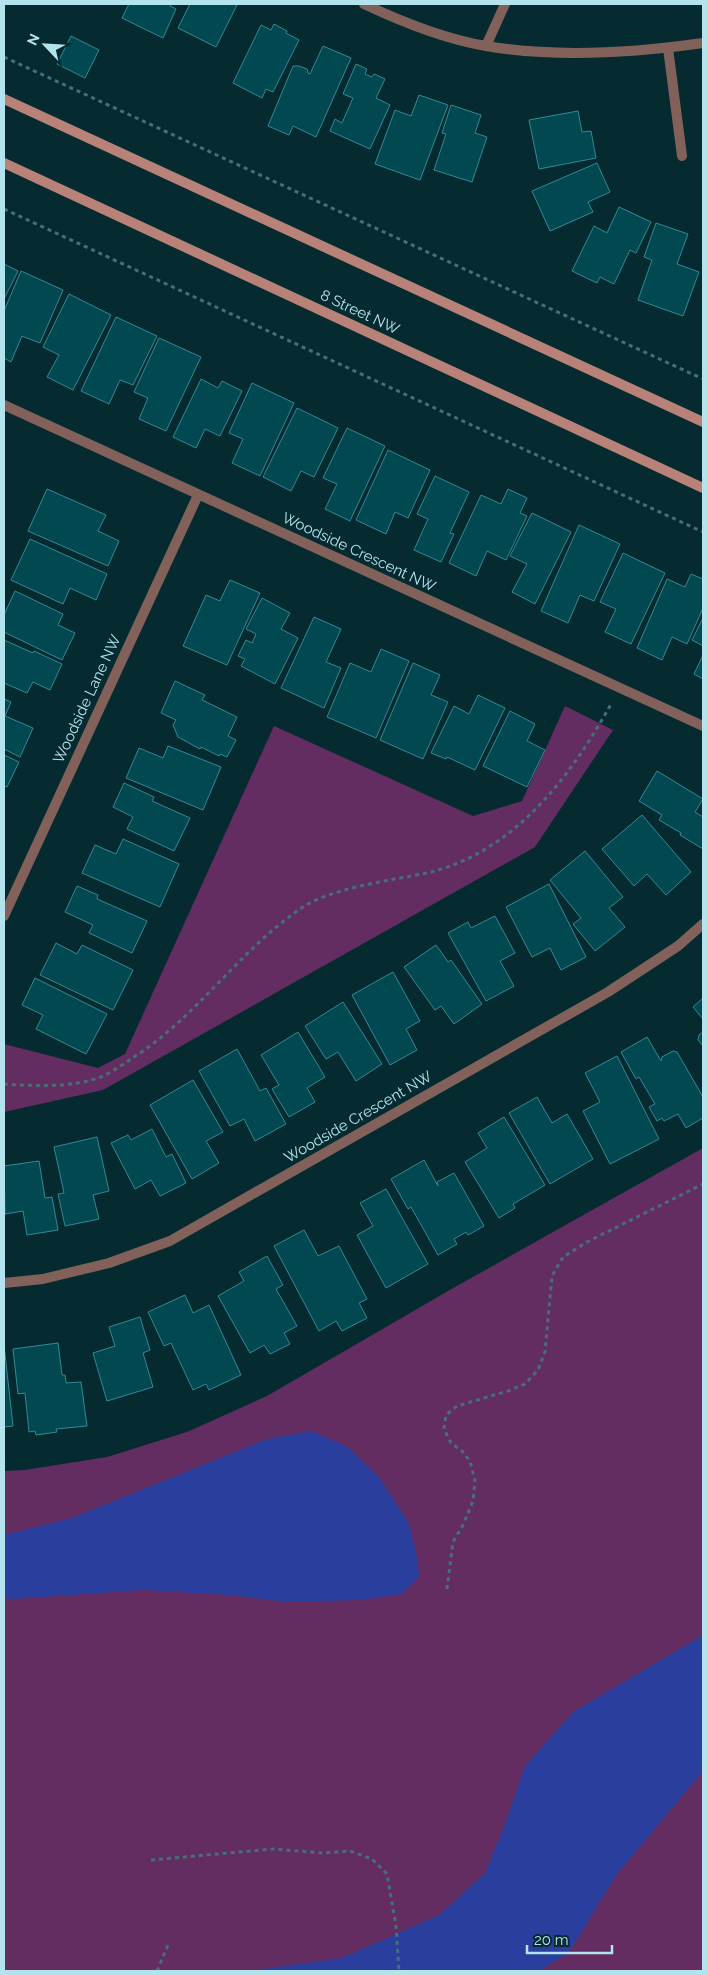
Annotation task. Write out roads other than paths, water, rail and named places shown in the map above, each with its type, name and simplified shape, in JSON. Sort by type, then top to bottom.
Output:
[{"type":"main road","points":[[4,99],[703,422]]},
{"type":"main road","name":"8 Street NW","points":[[4,163],[703,488]]},
{"type":"street","points":[[364,4],[446,36],[486,46],[562,53],[668,48],[703,43]]},
{"type":"street","points":[[486,46],[505,4]]},
{"type":"street","points":[[668,48],[682,156]]},
{"type":"street","name":"Woodside Crescent NW","points":[[4,405],[703,726]]},
{"type":"street","name":"Woodside Lane NW","points":[[4,916],[198,495]]},
{"type":"street","name":"Woodside Crescent NW","points":[[4,1283],[42,1279],[109,1263],[170,1241],[608,992],[678,946],[703,924]]}]
